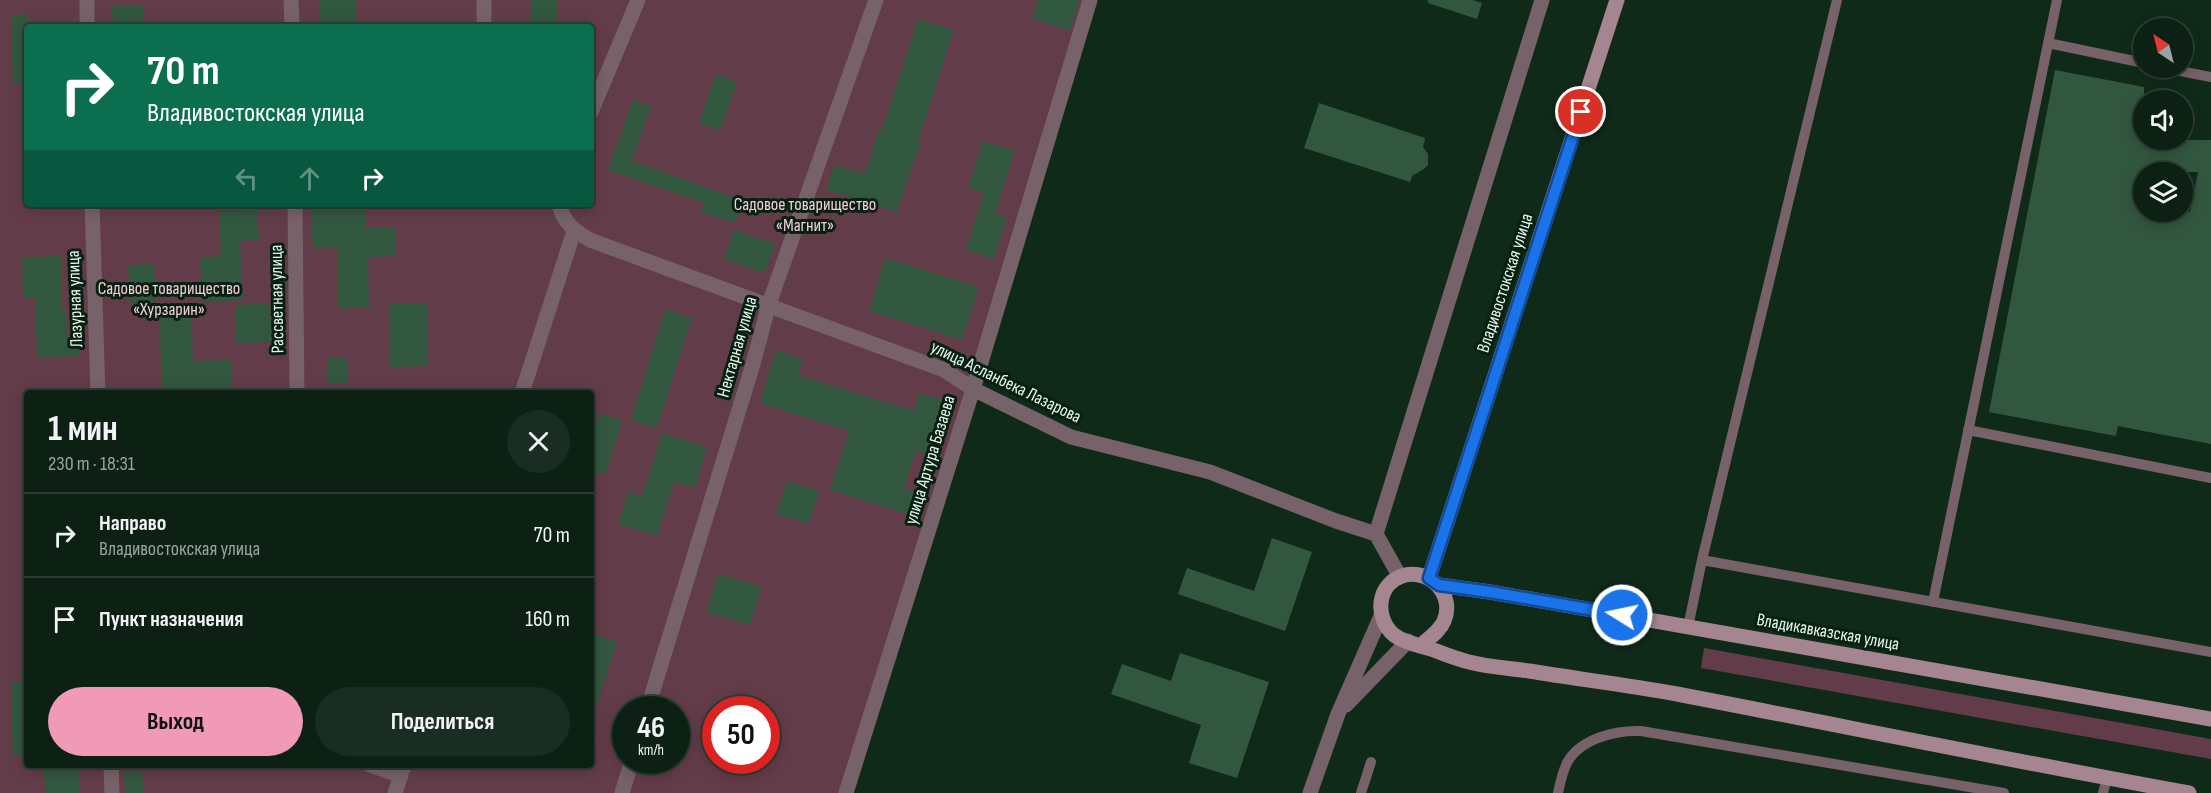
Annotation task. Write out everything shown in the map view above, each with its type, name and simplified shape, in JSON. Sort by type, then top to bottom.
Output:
[{"type":"main road","name":"Владивостокская улица","points":[[1434,582],[1617,0]]},
{"type":"main road","points":[[1414,643],[1438,630],[1446,618],[1447,606],[1445,596],[1434,582],[1419,574],[1400,577],[1383,593],[1380,602],[1381,616],[1386,627],[1397,637],[1414,643],[1470,662],[1674,693],[2105,785],[2189,793]]},
{"type":"main road","name":"Владикавказская улица","points":[[1434,582],[2211,719]]},
{"type":"street","points":[[87,0],[87,24]]},
{"type":"street","points":[[291,0],[292,24]]},
{"type":"street","points":[[484,0],[484,24]]},
{"type":"street","points":[[594,105],[638,0]]},
{"type":"street","name":"Нектарная улица","points":[[651,696],[769,304],[876,0]]},
{"type":"street","name":"улица Артура Базаева","points":[[846,793],[973,389],[1090,0]]},
{"type":"street","points":[[1400,577],[1376,534],[1542,0]]},
{"type":"street","name":"Лазурная улица","points":[[92,207],[98,390]]},
{"type":"street","name":"Рассветная улица","points":[[295,207],[297,390]]},
{"type":"street","points":[[523,390],[574,231],[561,214],[560,207]]},
{"type":"street","name":"улица Асланбека Лазарова","points":[[574,231],[590,240],[944,370],[973,389],[1071,437],[1210,472],[1336,521],[1376,534]]},
{"type":"street","points":[[1310,793],[1338,714],[1381,616]]},
{"type":"street","points":[[1338,714],[1414,643]]},
{"type":"street","points":[[111,768],[112,793]]},
{"type":"street","points":[[395,793],[403,770]]},
{"type":"street","points":[[622,793],[628,774]]},
{"type":"lane","points":[[1688,627],[1702,560],[1837,0]]},
{"type":"lane","points":[[1933,602],[2057,0]]},
{"type":"lane","points":[[2048,43],[2133,61]]},
{"type":"lane","points":[[2193,73],[2211,77]]},
{"type":"lane","points":[[1968,430],[2211,478]]},
{"type":"lane","points":[[1702,560],[2211,652]]},
{"type":"lane","points":[[1558,793],[1569,760],[1590,741],[1624,730],[2004,793]]},
{"type":"lane","points":[[1361,793],[1371,762]]},
{"type":"green space","name":"Садовое товарищество «Магнит»","points":[[0,0],[1097,0],[850,793],[0,793]]},
{"type":"green space","points":[[1704,648],[2211,739],[2211,759],[1701,668]]},
{"type":"building","points":[[320,0],[356,0],[357,23],[320,24]]},
{"type":"building","points":[[531,0],[558,0],[558,24],[530,24]]},
{"type":"building","points":[[1038,0],[1079,0],[1070,31],[1032,18]]},
{"type":"building","points":[[1428,0],[1472,0],[1482,3],[1477,19],[1428,3]]},
{"type":"building","points":[[112,5],[143,5],[144,24],[113,24]]},
{"type":"building","points":[[27,14],[27,24],[24,24],[24,83],[13,83],[11,15]]},
{"type":"building","points":[[918,19],[954,30],[918,141],[921,142],[897,212],[826,190],[834,165],[865,174],[879,129],[882,130]]},
{"type":"building","points":[[2055,70],[2144,87],[2144,90],[2133,90],[2133,150],[2193,150],[2193,140],[2211,140],[2211,444],[2118,426],[2116,436],[1989,412]]},
{"type":"building","points":[[716,74],[737,82],[720,130],[699,123]]},
{"type":"building","points":[[633,100],[651,106],[632,161],[744,201],[735,223],[701,212],[704,203],[608,170]]},
{"type":"building","points":[[1319,103],[1425,138],[1423,147],[1428,154],[1428,165],[1412,176],[1410,182],[1304,148]]},
{"type":"building","points":[[983,141],[1015,151],[995,214],[1007,218],[994,259],[966,250],[984,193],[968,188]]},
{"type":"building","points":[[310,207],[366,207],[366,228],[396,228],[396,256],[368,257],[369,308],[338,308],[338,248],[313,248]]},
{"type":"building","points":[[257,209],[259,240],[240,241],[243,300],[202,302],[200,257],[221,256],[219,211]]},
{"type":"building","points":[[734,230],[775,244],[765,273],[724,259]]},
{"type":"building","points":[[61,256],[62,309],[66,309],[67,341],[79,341],[79,356],[37,358],[35,298],[23,298],[22,257]]},
{"type":"building","points":[[885,258],[979,287],[962,340],[869,311]]},
{"type":"building","points":[[154,264],[156,302],[130,303],[128,265]]},
{"type":"building","points":[[270,303],[272,342],[236,343],[235,305]]},
{"type":"building","points":[[390,303],[427,303],[428,366],[390,367]]},
{"type":"building","points":[[191,307],[193,361],[231,360],[232,390],[162,390],[159,309]]},
{"type":"building","points":[[665,309],[692,318],[657,428],[631,420]]},
{"type":"building","points":[[776,350],[803,359],[798,375],[914,411],[920,393],[949,402],[932,456],[916,451],[904,488],[917,492],[910,515],[830,490],[849,431],[760,403]]},
{"type":"building","points":[[327,357],[348,357],[348,384],[327,384]]},
{"type":"building","points":[[600,413],[622,421],[605,475],[594,472],[594,431]]},
{"type":"building","points":[[662,433],[707,447],[695,488],[674,482],[657,536],[618,524],[628,492],[642,496]]},
{"type":"building","points":[[787,481],[819,491],[809,524],[776,514]]},
{"type":"building","points":[[1272,538],[1312,552],[1285,631],[1178,594],[1187,568],[1254,591]]},
{"type":"building","points":[[718,574],[762,587],[750,625],[706,612]]},
{"type":"building","points":[[594,634],[617,642],[594,711]]},
{"type":"building","points":[[1180,653],[1269,682],[1237,778],[1189,763],[1201,725],[1111,694],[1122,664],[1171,681]]},
{"type":"building","points":[[11,681],[24,681],[24,754],[13,755]]},
{"type":"building","points":[[44,768],[79,768],[79,793],[45,793]]},
{"type":"building","points":[[124,771],[142,771],[143,793],[125,793]]},
{"type":"route","points":[[1581,112],[1429,578],[1439,585],[1622,615]]},
{"type":"park label","name":"Садовое товарищество «Хурзарин»","points":[[169,298]]}]
